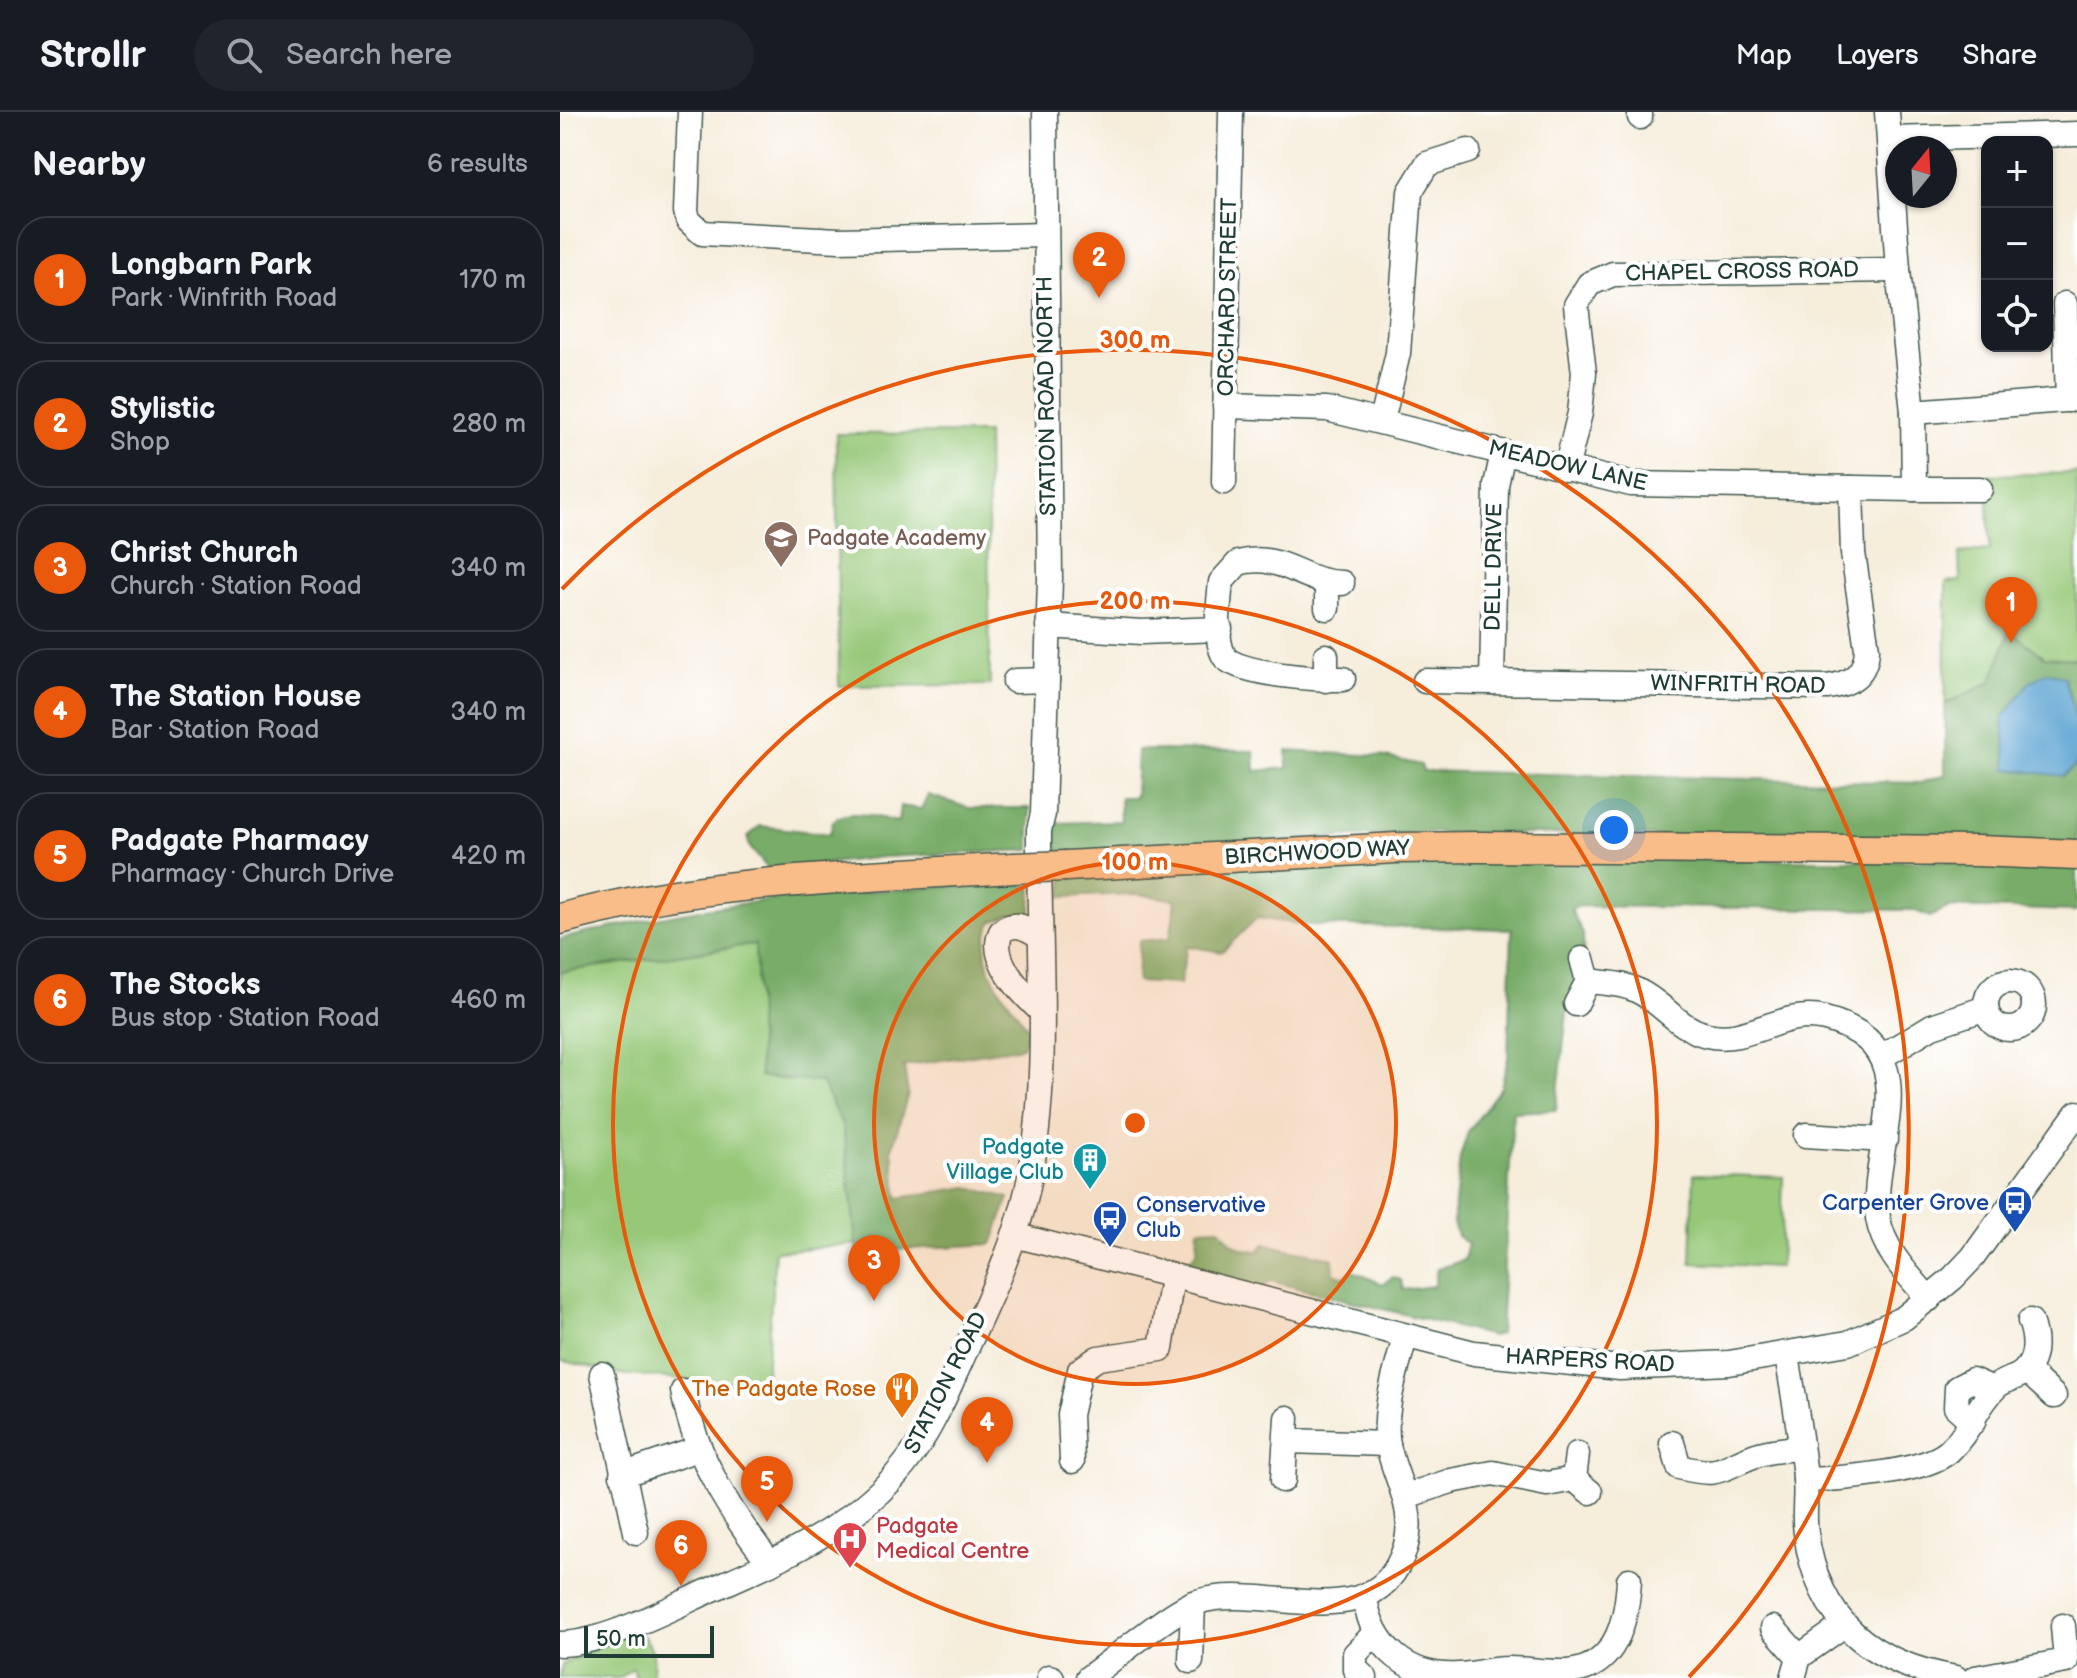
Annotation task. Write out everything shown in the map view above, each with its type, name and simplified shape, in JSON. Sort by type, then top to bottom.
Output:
[{"type":"main road","name":"BIRCHWOOD WAY","points":[[560,919],[667,897],[807,881],[1453,847],[1978,851],[2077,855]]},
{"type":"street","points":[[690,112],[686,211],[693,228],[711,236],[839,240],[1044,235]]},
{"type":"street","name":"STATION ROAD NORTH","points":[[1038,901],[1048,626],[1045,112]]},
{"type":"street","name":"ORCHARD STREET","points":[[1224,482],[1231,112]]},
{"type":"street","points":[[1887,112],[1890,136]]},
{"type":"street","points":[[1957,137],[2077,134]]},
{"type":"street","points":[[1382,421],[1398,353],[1410,192],[1427,164],[1468,151]]},
{"type":"street","points":[[1894,208],[1913,412],[1914,489]]},
{"type":"street","name":"CHAPEL CROSS ROAD","points":[[1566,469],[1580,413],[1584,373],[1576,305],[1584,290],[1596,279],[1613,274],[1898,270]]},
{"type":"street","points":[[1913,412],[2072,400],[2064,304]]},
{"type":"street","name":"MEADOW LANE","points":[[1225,406],[1308,407],[1382,421],[1643,486],[1980,489]]},
{"type":"street","name":"DELL DRIVE","points":[[1492,682],[1496,485],[1503,453]]},
{"type":"street","name":"WINFRITH ROAD","points":[[1425,681],[1827,687],[1853,680],[1865,664],[1867,649],[1853,553],[1851,488]]},
{"type":"street","points":[[1327,608],[1335,583],[1272,561],[1222,565],[1220,629],[1223,654],[1234,665],[1283,676],[1332,671]]},
{"type":"street","points":[[1048,626],[1141,632],[1220,629]]},
{"type":"street","points":[[1015,681],[1047,680]]},
{"type":"street","name":"STATION ROAD","points":[[560,1644],[596,1637],[770,1563],[864,1505],[913,1454],[942,1401],[1014,1235],[1028,1189],[1035,1141],[1041,1011],[1038,901]]},
{"type":"street","points":[[1040,936],[1026,927],[1012,926],[1001,932],[997,944],[1000,959],[1023,994],[1041,1011]]},
{"type":"street","points":[[1576,1004],[1585,970],[1636,990],[1675,1022],[1707,1035],[1739,1036],[1803,1016],[1824,1019],[1863,1038],[1881,1057],[1890,1085],[1891,1108],[1878,1199],[1882,1232],[1889,1249],[1929,1299]]},
{"type":"street","points":[[1881,1057],[1932,1026],[1986,1008]]},
{"type":"street","name":"HARPERS ROAD","points":[[1014,1235],[1405,1337],[1486,1355],[1590,1366],[1674,1367],[1787,1356],[1866,1337],[1904,1318],[1929,1299],[1973,1257],[2077,1113]]},
{"type":"street","points":[[1806,1135],[1885,1140]]},
{"type":"street","points":[[1072,1461],[1070,1415],[1080,1370],[1098,1358],[1161,1349],[1172,1277]]},
{"type":"street","points":[[1805,1480],[1841,1479],[1928,1462],[1947,1453],[1973,1422],[1993,1389],[2026,1370],[2036,1345],[2030,1321]]},
{"type":"street","points":[[1088,1678],[1193,1603],[1236,1596],[1339,1603],[1365,1598],[1393,1572],[1406,1547],[1409,1523],[1406,1496],[1388,1444],[1391,1393],[1405,1337]]},
{"type":"street","points":[[1787,1356],[1805,1480],[1805,1530],[1812,1568],[1823,1594],[1844,1625],[1868,1648],[1900,1665],[1956,1678]]},
{"type":"street","points":[[2026,1370],[2054,1396]]},
{"type":"street","points":[[602,1374],[636,1532]]},
{"type":"street","points":[[683,1391],[698,1449],[720,1491],[770,1563]]},
{"type":"street","points":[[1283,1480],[1286,1430],[1388,1444]]},
{"type":"street","points":[[1672,1443],[1670,1474],[1724,1471],[1757,1454],[1800,1447]]},
{"type":"street","points":[[622,1475],[698,1449]]},
{"type":"street","points":[[1406,1496],[1451,1481],[1493,1473],[1547,1484],[1582,1485],[1577,1454]]},
{"type":"street","points":[[1365,1598],[1375,1633],[1397,1658],[1434,1676],[1505,1669],[1573,1672],[1590,1666],[1612,1649],[1627,1614],[1629,1580]]},
{"type":"street","points":[[1191,1661],[1193,1603]]},
{"type":"street","points":[[1773,1628],[1796,1668],[1844,1625]]},
{"type":"street","points":[[1975,1678],[2067,1669],[2063,1626]]},
{"type":"street","points":[[1365,1678],[1355,1669],[1354,1662],[1360,1647],[1375,1633]]},
{"type":"street","points":[[1377,1678],[1397,1658]]},
{"type":"green space","points":[[987,433],[990,685],[839,686],[836,434]]},
{"type":"green space","points":[[2077,473],[2077,841],[1945,801],[1946,582],[1960,581],[1959,553],[1990,550],[1987,475]]},
{"type":"green space","points":[[2010,631],[2045,657],[2077,659],[2077,843],[1418,832],[1060,855],[1053,835],[1054,823],[1121,821],[1120,797],[1135,797],[1137,750],[1254,751],[1255,771],[1287,768],[1287,751],[1381,756],[1421,765],[1423,771],[1920,783],[1945,775],[1945,704],[1991,682]]},
{"type":"green space","points":[[928,795],[969,808],[1030,808],[1030,850],[883,857],[769,870],[749,846],[748,837],[760,826],[830,834],[833,821],[848,815],[898,822],[900,806],[921,809]]},
{"type":"green space","points":[[1330,857],[2077,862],[2077,911],[1949,907],[1930,917],[1913,910],[1577,906],[1571,910],[1583,934],[1584,973],[1567,1013],[1556,1110],[1513,1112],[1500,1334],[1492,1336],[1270,1281],[1256,1294],[1191,1274],[1187,1264],[1197,1251],[1198,1229],[1220,1228],[1241,1248],[1258,1251],[1266,1243],[1324,1256],[1333,1259],[1334,1273],[1344,1277],[1353,1271],[1382,1284],[1393,1277],[1401,1280],[1403,1290],[1434,1286],[1437,1269],[1464,1260],[1468,1244],[1457,1236],[1453,1223],[1460,1157],[1468,1132],[1501,1087],[1508,1059],[1512,929],[1305,925],[1257,918],[1222,952],[1187,946],[1180,984],[1137,982],[1139,941],[1170,938],[1176,900],[1137,894],[1061,897],[1064,878]]},
{"type":"green space","points":[[1005,882],[1032,888],[1031,913],[1010,915],[992,922],[985,953],[994,979],[1029,1030],[1022,1047],[904,1066],[908,1094],[892,1149],[898,1198],[968,1187],[1009,1198],[992,1244],[857,1252],[843,1126],[821,1082],[760,1077],[755,944],[560,972],[560,939],[650,919],[780,899]]},
{"type":"green space","points":[[762,939],[853,1051],[859,1244],[775,1251],[765,1386],[619,1374],[560,1360],[560,960]]},
{"type":"green space","points":[[1694,1174],[1783,1177],[1780,1267],[1691,1263]]},
{"type":"green space","points":[[624,1634],[642,1635],[649,1645],[654,1661],[651,1678],[636,1678],[633,1668],[619,1678],[560,1678],[562,1665]]},
{"type":"water","points":[[2047,672],[2064,677],[2077,722],[2077,764],[2063,776],[2007,769],[2003,718],[2029,683]]},
{"type":"place","name":"Stylistic","points":[[1099,298]]},
{"type":"place","name":"Padgate Academy","points":[[781,569]]},
{"type":"place","name":"Longbarn Park","points":[[2011,643]]},
{"type":"place","name":"Padgate Village Club","points":[[1090,1191]]},
{"type":"place","name":"Carpenter Grove","points":[[2015,1234]]},
{"type":"place","name":"Conservative Club","points":[[1110,1249]]},
{"type":"place","name":"Christ Church","points":[[874,1301]]},
{"type":"place","name":"The Padgate Rose","points":[[902,1420]]},
{"type":"place","name":"The Station House","points":[[987,1463]]},
{"type":"place","name":"Padgate Pharmacy","points":[[767,1522]]},
{"type":"place","name":"Padgate Medical Centre","points":[[850,1570]]},
{"type":"place","name":"The Stocks","points":[[681,1586]]}]
